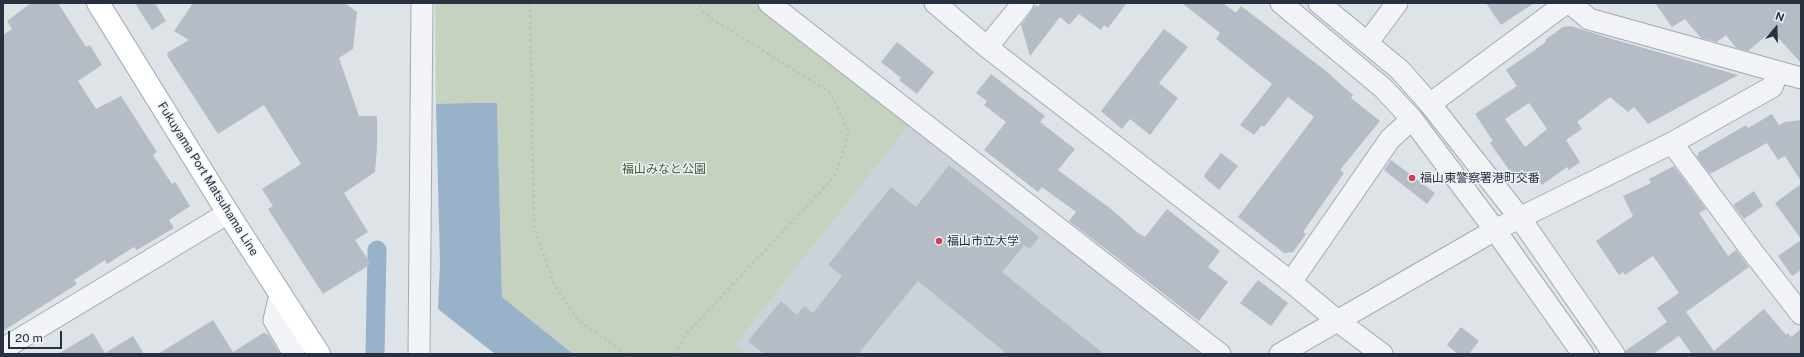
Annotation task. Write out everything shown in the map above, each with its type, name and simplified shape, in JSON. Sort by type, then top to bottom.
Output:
[{"type":"main road","name":"Fukuyama Port Matsuhama Line","points":[[98,3],[228,212],[320,354]]},
{"type":"street","points":[[419,354],[422,3]]},
{"type":"street","points":[[769,3],[1220,354]]},
{"type":"street","points":[[935,3],[987,47],[1382,354]]},
{"type":"street","points":[[987,47],[1023,3]]},
{"type":"street","points":[[1281,3],[1384,88],[1412,120],[1495,230],[1583,354]]},
{"type":"street","points":[[1319,3],[1400,70],[1430,104],[1520,218],[1614,354]]},
{"type":"street","points":[[1368,42],[1397,3]]},
{"type":"street","points":[[1430,104],[1566,3]]},
{"type":"street","points":[[1570,3],[1589,20],[1801,78]]},
{"type":"street","points":[[1280,354],[1339,322],[1495,230],[1672,143],[1772,86],[1778,72]]},
{"type":"street","points":[[1291,282],[1390,139],[1412,120]]},
{"type":"street","points":[[1672,143],[1801,314]]},
{"type":"street","points":[[3,349],[228,212]]},
{"type":"street","points":[[280,294],[274,320],[294,354]]},
{"type":"path","points":[[530,3],[534,227],[554,284],[578,320],[626,354]]},
{"type":"path","points":[[674,354],[689,331],[835,176],[849,133],[831,94],[709,17],[695,3]]},
{"type":"shaded area","name":"福山市立大学","points":[[911,123],[1201,350],[1200,354],[748,354],[736,344]]},
{"type":"green space","name":"福山みなと公園","points":[[435,3],[757,3],[911,123],[736,344],[748,354],[573,354],[502,297],[497,103],[436,104]]},
{"type":"water","points":[[497,103],[502,297],[573,354],[495,354],[438,309],[440,263],[436,104]]},
{"type":"building","points":[[31,3],[58,3],[86,47],[90,45],[102,65],[78,81],[96,109],[121,96],[157,152],[153,155],[172,184],[175,182],[190,206],[169,220],[174,228],[137,250],[134,247],[107,264],[105,260],[74,280],[77,284],[3,331],[3,35],[12,29],[7,21]]},
{"type":"building","points":[[135,3],[155,3],[166,21],[152,30]]},
{"type":"building","points":[[193,3],[345,3],[357,12],[353,49],[339,58],[359,116],[377,116],[377,148],[375,172],[344,193],[368,232],[355,240],[371,264],[323,294],[268,209],[273,206],[262,189],[301,164],[264,105],[218,134],[168,57],[167,53],[189,40],[174,31]]},
{"type":"building","points":[[1041,3],[1127,3],[1108,28],[1104,25],[1101,30],[1079,14],[1069,25],[1060,17],[1030,56],[1021,25],[1036,5],[1038,7]]},
{"type":"building","points":[[1182,3],[1223,3],[1236,13],[1241,6],[1326,71],[1353,95],[1351,98],[1380,121],[1340,170],[1344,173],[1303,232],[1306,234],[1293,252],[1284,253],[1238,217],[1314,117],[1288,97],[1264,127],[1262,125],[1254,135],[1240,125],[1272,84],[1216,39],[1220,33]]},
{"type":"building","points":[[1486,3],[1534,3],[1501,25]]},
{"type":"building","points":[[1655,3],[1801,3],[1801,63],[1772,31],[1748,51],[1736,48],[1726,35],[1717,42],[1701,38],[1685,19],[1672,27]]},
{"type":"building","points":[[1571,26],[1738,75],[1648,124],[1634,107],[1628,112],[1610,97],[1577,122],[1582,129],[1566,140],[1580,162],[1569,170],[1567,167],[1542,185],[1534,174],[1523,182],[1521,178],[1517,181],[1490,143],[1493,141],[1475,114],[1517,86],[1506,70],[1546,42],[1545,40],[1563,27]],"holes":[[[1529,103],[1547,129],[1525,147],[1505,119]]]},
{"type":"building","points":[[1164,29],[1188,47],[1159,83],[1178,98],[1150,135],[1130,119],[1122,129],[1101,111]]},
{"type":"building","points":[[897,42],[934,72],[917,94],[899,80],[901,78],[881,62]]},
{"type":"building","points":[[991,74],[1045,116],[1040,122],[1075,149],[1058,170],[1111,209],[1138,233],[1145,237],[1167,209],[1220,251],[1208,267],[1228,282],[1199,321],[1069,221],[1076,212],[1042,187],[1038,192],[984,150],[1006,122],[984,105],[987,101],[976,93]]},
{"type":"building","points":[[1772,114],[1779,125],[1785,122],[1801,120],[1801,181],[1785,156],[1778,160],[1767,143],[1710,174],[1696,156],[1699,155],[1698,153],[1746,125],[1748,128]]},
{"type":"building","points":[[1221,153],[1238,166],[1219,190],[1204,177],[1204,175]]},
{"type":"building","points":[[1391,160],[1435,193],[1427,204],[1384,170]]},
{"type":"building","points":[[949,165],[1039,237],[1030,249],[1024,245],[1002,272],[1104,354],[1007,354],[918,281],[858,354],[764,354],[748,341],[781,301],[797,315],[804,306],[813,313],[842,276],[828,265],[891,187],[916,207]]},
{"type":"building","points":[[1674,166],[1706,209],[1699,213],[1728,256],[1736,250],[1749,267],[1686,312],[1714,351],[1764,309],[1786,335],[1788,333],[1791,337],[1801,329],[1801,354],[1692,354],[1679,336],[1653,354],[1626,354],[1625,351],[1667,322],[1657,308],[1679,293],[1653,256],[1625,275],[1623,272],[1619,275],[1596,241],[1633,216],[1623,196],[1651,183],[1649,179]]},
{"type":"building","points":[[1801,184],[1801,239],[1775,203]]},
{"type":"building","points":[[1754,191],[1763,206],[1744,219],[1733,205]]},
{"type":"building","points":[[1801,240],[1801,270],[1792,276],[1778,256]]},
{"type":"building","points":[[1258,280],[1288,303],[1271,326],[1240,303]]},
{"type":"building","points":[[213,320],[233,352],[263,333],[268,334],[280,354],[158,354]]},
{"type":"building","points":[[1461,327],[1479,341],[1469,354],[1458,354],[1447,345]]},
{"type":"building","points":[[93,333],[105,353],[133,336],[144,354],[58,354]]},
{"type":"waterway","points":[[375,354],[377,250]]},
{"type":"place","name":"福山東警察署港町交番","points":[[1412,178]]},
{"type":"place","name":"福山市立大学","points":[[939,241]]}]
